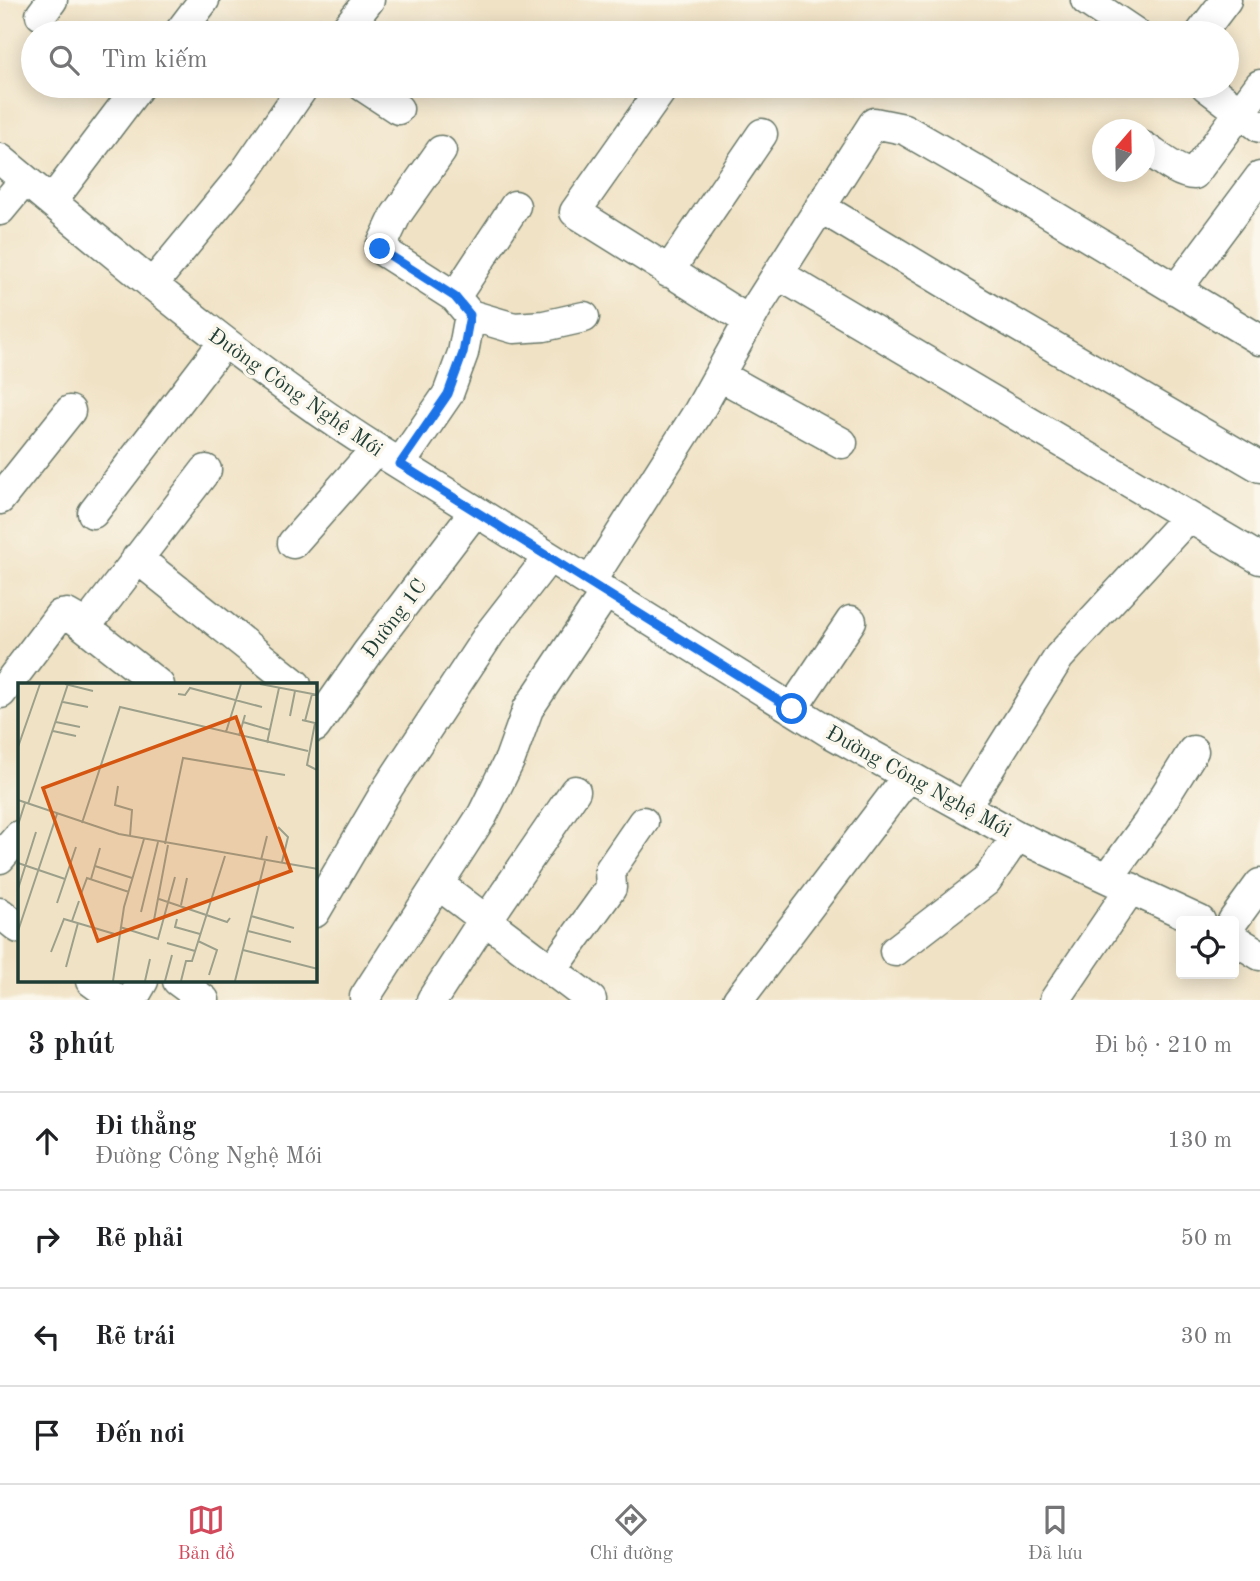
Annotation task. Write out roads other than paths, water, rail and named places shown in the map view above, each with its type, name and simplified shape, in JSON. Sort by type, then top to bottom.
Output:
[{"type":"street","points":[[188,21],[204,0]]},
{"type":"street","points":[[353,21],[369,0]]},
{"type":"street","points":[[1086,0],[1117,21]]},
{"type":"street","points":[[1210,21],[1226,0]]},
{"type":"street","points":[[1155,154],[1181,171],[1194,174],[1250,119],[1260,85]]},
{"type":"street","points":[[52,201],[130,98]]},
{"type":"street","points":[[152,285],[245,172],[296,98]]},
{"type":"street","points":[[381,98],[398,109]]},
{"type":"street","points":[[656,98],[575,212],[749,320]]},
{"type":"street","points":[[1222,98],[1250,119]]},
{"type":"street","points":[[365,997],[482,814],[510,759],[528,709],[749,320],[874,122],[904,129],[1259,336]]},
{"type":"street","points":[[668,272],[762,134]]},
{"type":"street","points":[[440,151],[396,215],[380,249],[463,306],[514,328],[544,326],[584,317]]},
{"type":"street","name":"Đường Công Nghệ Mới","points":[[0,159],[224,342],[388,457],[792,709],[908,776],[1017,836],[1189,916]]},
{"type":"street","points":[[1176,289],[1260,177]]},
{"type":"street","points":[[0,210],[25,180]]},
{"type":"street","points":[[292,543],[388,457],[448,394],[463,353],[463,306],[515,206]]},
{"type":"street","points":[[820,207],[1260,467]]},
{"type":"street","points":[[778,274],[1260,559]]},
{"type":"street","points":[[93,513],[224,342]]},
{"type":"street","points":[[719,375],[842,443]]},
{"type":"street","points":[[0,499],[70,411]]},
{"type":"street","points":[[86,626],[206,470]]},
{"type":"street","name":"Đường 1C","points":[[319,712],[475,510]]},
{"type":"street","points":[[965,807],[1059,657],[1188,517]]},
{"type":"street","points":[[317,909],[389,786],[490,633],[550,557]]},
{"type":"street","points":[[138,558],[294,683]]},
{"type":"street","points":[[1,693],[60,615],[68,614],[157,683]]},
{"type":"street","points":[[792,709],[850,621]]},
{"type":"street","points":[[1055,1000],[1119,883],[1148,823],[1193,751]]},
{"type":"street","points":[[738,1000],[908,776]]},
{"type":"street","points":[[432,1000],[478,929],[487,920],[575,792]]},
{"type":"street","points":[[552,970],[611,888],[610,870],[643,822]]},
{"type":"street","points":[[0,858],[18,836]]},
{"type":"street","points":[[894,951],[986,881],[1017,836]]},
{"type":"street","points":[[439,884],[591,1000]]},
{"type":"street","points":[[1237,916],[1260,884]]},
{"type":"street","points":[[0,913],[18,927]]},
{"type":"street","points":[[1239,942],[1260,955]]},
{"type":"street","points":[[92,982],[117,1000]]},
{"type":"street","points":[[132,1000],[142,982]]},
{"type":"street","points":[[179,982],[204,1000]]}]
